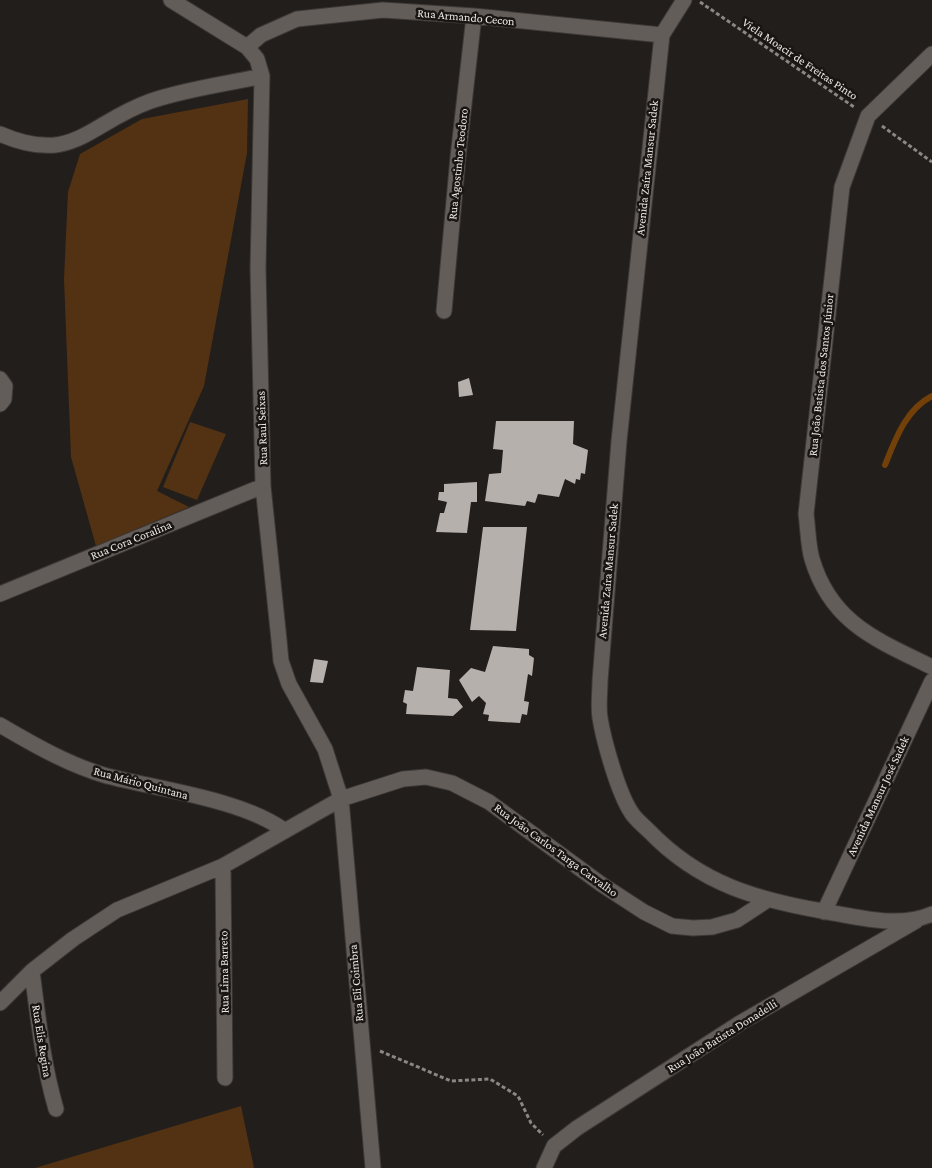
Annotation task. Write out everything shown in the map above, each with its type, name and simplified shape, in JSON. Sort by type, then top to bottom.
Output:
[{"type":"street","points":[[171,0],[247,47]]},
{"type":"street","name":"Avenida Zaíra Mansur Sadek","points":[[684,0],[662,35],[619,441],[600,680],[600,718],[615,774],[631,812],[666,848],[686,863],[718,882],[766,901],[884,921],[917,921],[932,914]]},
{"type":"street","name":"Rua Armando Cecon","points":[[247,47],[262,35],[297,19],[383,10],[474,16],[662,35]]},
{"type":"street","name":"Rua Agostinho Teodoro","points":[[444,311],[474,16]]},
{"type":"street","name":"Rua Raul Seixas","points":[[247,47],[257,59],[262,76],[258,269],[263,486],[282,661],[289,684],[325,749],[340,799]]},
{"type":"street","name":"Rua João Batista dos Santos Júnior","points":[[932,54],[868,116],[842,187],[806,514],[811,558],[823,589],[843,615],[874,638],[932,667]]},
{"type":"street","points":[[0,134],[24,142],[62,145],[85,137],[111,120],[151,101],[262,76]]},
{"type":"street","points":[[0,379],[5,386],[4,399],[0,404]]},
{"type":"street","name":"Rua Cora Coralina","points":[[0,594],[263,486]]},
{"type":"street","name":"Avenida Mansur José Sadek","points":[[824,912],[932,681]]},
{"type":"street","name":"Rua Mário Quintana","points":[[0,725],[40,749],[105,775],[228,806],[273,822],[284,832]]},
{"type":"street","name":"Rua João Carlos Targa Carvalho","points":[[0,1003],[32,971],[73,939],[116,910],[223,866],[340,799],[402,779],[426,777],[452,783],[489,802],[601,884],[644,912],[672,926],[712,927],[737,920],[766,901]]},
{"type":"street","name":"Rua Eli Coimbra","points":[[340,799],[373,1168]]},
{"type":"street","name":"Rua Lima Barreto","points":[[223,866],[225,1078]]},
{"type":"street","name":"Rua João Batista Donadelli","points":[[544,1168],[554,1146],[577,1128],[740,1023],[917,921]]},
{"type":"street","name":"Rua Elis Regina","points":[[32,971],[42,1048],[56,1109]]},
{"type":"path","name":"Viela Moacir de Freitas Pinto","points":[[698,0],[932,162]]},
{"type":"path","points":[[361,1042],[451,1081],[490,1079],[518,1096],[531,1122],[554,1146]]},
{"type":"shaded area","points":[[248,99],[247,153],[204,386],[157,491],[189,507],[96,546],[71,457],[64,279],[68,192],[80,154],[142,119]]},
{"type":"shaded area","points":[[190,422],[226,434],[197,500],[163,487]]},
{"type":"shaded area","points":[[241,1106],[254,1168],[35,1168]]},
{"type":"building","points":[[469,378],[473,395],[459,397],[458,382]]},
{"type":"building","points":[[496,421],[574,421],[573,444],[588,450],[585,474],[581,473],[580,480],[576,479],[575,484],[565,479],[559,497],[538,494],[535,503],[527,501],[525,506],[485,501],[489,474],[501,473],[503,450],[493,449]]},
{"type":"building","points":[[477,482],[477,502],[471,502],[467,533],[436,532],[440,513],[444,513],[447,502],[438,500],[439,492],[444,492],[444,484]]},
{"type":"building","points":[[483,527],[527,527],[516,631],[470,630]]},
{"type":"building","points":[[493,646],[529,649],[529,655],[534,658],[532,676],[528,674],[524,701],[529,702],[527,715],[522,714],[520,723],[488,721],[489,715],[483,714],[486,703],[479,696],[472,702],[459,680],[471,668],[485,672]]},
{"type":"building","points":[[314,659],[328,661],[323,683],[310,682]]},
{"type":"building","points":[[417,667],[450,670],[448,698],[457,699],[463,707],[453,716],[406,714],[407,704],[403,702],[405,690],[413,691]]},
{"type":"waterway","points":[[885,465],[897,436],[908,417],[932,396]]}]
